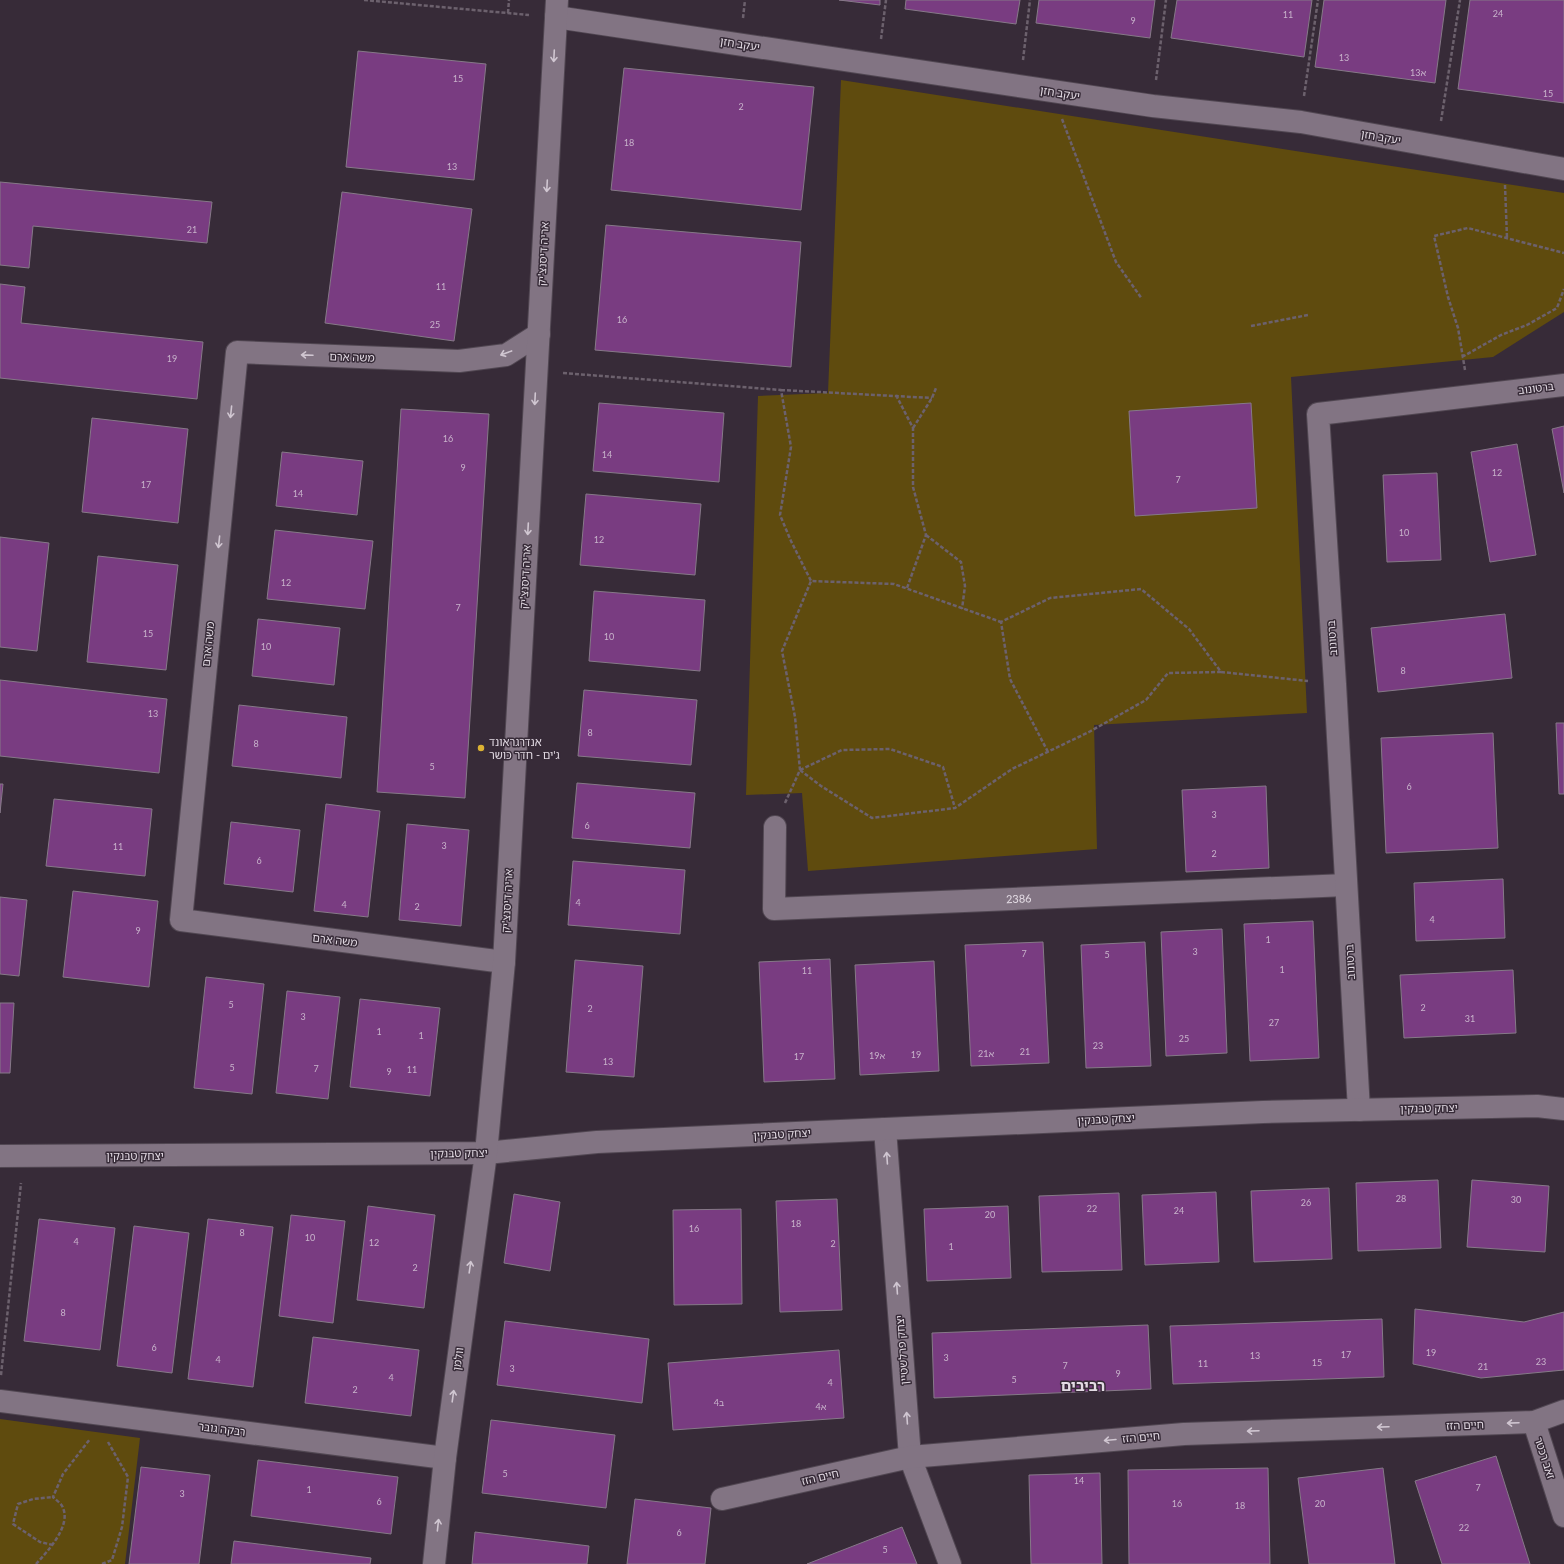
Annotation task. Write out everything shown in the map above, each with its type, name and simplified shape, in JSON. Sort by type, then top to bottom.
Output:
[{"type":"street","name":"יעקב חזן","points":[[556,8],[878,66],[1153,106],[1301,122],[1564,169]]},
{"type":"street","name":"אריה דיסנצ'יק","points":[[486,1154],[504,962],[556,8]]},
{"type":"street","name":"משה ארם","points":[[504,962],[181,920],[237,352],[460,361],[506,355],[539,334]]},
{"type":"street","name":"ברטונוב","points":[[1358,1110],[1335,684],[1318,414],[1564,385]]},
{"type":"street","name":"2386","points":[[775,827],[774,909],[1346,885]]},
{"type":"street","name":"יצחק טבנקין","points":[[0,1156],[486,1154],[597,1142],[1255,1112],[1537,1106],[1564,1109]]},
{"type":"street","name":"יצחק פרלשטיין","points":[[884,1129],[910,1457],[950,1564]]},
{"type":"street","name":"וולמן","points":[[434,1564],[444,1458],[486,1154]]},
{"type":"street","name":"רבקה גובר","points":[[0,1401],[444,1458]]},
{"type":"street","name":"חיים הזז","points":[[722,1499],[910,1457],[1184,1434],[1534,1422],[1564,1411]]},
{"type":"street","name":"זאב רכטר","points":[[1534,1422],[1564,1516]]},
{"type":"path","points":[[364,0],[508,14],[556,8]]},
{"type":"path","points":[[508,14],[509,0]]},
{"type":"path","points":[[878,66],[886,0]]},
{"type":"path","points":[[1020,86],[1030,0]]},
{"type":"path","points":[[1153,106],[1166,0]]},
{"type":"path","points":[[1301,122],[1318,0]]},
{"type":"path","points":[[1436,147],[1460,0]]},
{"type":"path","points":[[1052,91],[1116,262],[1142,299]]},
{"type":"path","points":[[1503,158],[1507,238]]},
{"type":"path","points":[[1471,396],[1462,357],[1458,328],[1448,297],[1434,236],[1468,228],[1564,253]]},
{"type":"path","points":[[1462,357],[1501,335],[1527,325],[1557,308],[1564,290]]},
{"type":"path","points":[[1251,326],[1308,315]]},
{"type":"path","points":[[537,371],[781,390],[932,398]]},
{"type":"path","points":[[913,428],[932,398],[936,388]]},
{"type":"path","points":[[781,390],[791,447],[780,514],[791,541],[812,581]]},
{"type":"path","points":[[896,395],[913,428],[913,487],[926,535],[907,588]]},
{"type":"path","points":[[926,535],[962,562],[965,586],[962,609]]},
{"type":"path","points":[[812,581],[894,584],[1001,622],[1050,598],[1141,589],[1189,630],[1221,672]]},
{"type":"path","points":[[786,800],[800,770],[795,717],[782,651],[812,581]]},
{"type":"path","points":[[1001,622],[1010,679],[1048,752]]},
{"type":"path","points":[[800,770],[821,786],[872,818],[955,808],[1012,769],[1089,732],[1146,700],[1168,673],[1221,672],[1335,684]]},
{"type":"path","points":[[800,770],[842,750],[890,749],[943,767],[955,808]]},
{"type":"path","points":[[1,1377],[23,1157]]},
{"type":"path","points":[[52,1496],[63,1474],[90,1439]]},
{"type":"path","points":[[102,1564],[112,1560],[122,1527],[128,1477],[108,1441]]},
{"type":"path","points":[[36,1564],[53,1545],[65,1521],[63,1507],[52,1496]]},
{"type":"path","points":[[52,1496],[33,1499],[18,1504],[13,1524],[40,1542],[53,1545]]},
{"type":"shaded area","points":[[841,80],[1564,193],[1564,312],[1493,357],[1291,377],[1307,713],[1094,725],[1097,849],[808,871],[802,793],[746,795],[758,396],[828,393]]},
{"type":"shaded area","points":[[0,1419],[140,1438],[125,1564],[0,1564]]},
{"type":"building","points":[[839,0],[880,0],[880,5]]},
{"type":"building","points":[[906,0],[1020,0],[1016,24],[905,9]]},
{"type":"building","points":[[1039,0],[1155,0],[1150,38],[1036,23]]},
{"type":"building","points":[[1177,0],[1312,0],[1304,57],[1171,38]]},
{"type":"building","points":[[1324,0],[1446,0],[1435,83],[1315,67]]},
{"type":"building","points":[[1470,0],[1564,0],[1564,103],[1458,89]]},
{"type":"building","points":[[358,51],[486,64],[474,180],[346,167]]},
{"type":"building","points":[[624,68],[814,87],[801,210],[611,190]]},
{"type":"building","points":[[0,182],[212,202],[207,243],[33,226],[29,268],[0,265]]},
{"type":"building","points":[[342,192],[472,209],[454,341],[325,323]]},
{"type":"building","points":[[606,225],[801,242],[791,367],[595,350]]},
{"type":"building","points":[[0,284],[25,287],[21,323],[203,342],[197,399],[0,378]]},
{"type":"building","points":[[599,403],[724,413],[719,482],[593,471]]},
{"type":"building","points":[[1251,403],[1257,508],[1135,516],[1129,411]]},
{"type":"building","points":[[401,409],[489,414],[465,798],[377,792]]},
{"type":"building","points":[[92,418],[188,429],[178,523],[82,512]]},
{"type":"building","points":[[1564,426],[1564,493],[1552,429]]},
{"type":"building","points":[[1517,444],[1536,555],[1490,562],[1471,452]]},
{"type":"building","points":[[282,452],[363,461],[357,515],[276,506]]},
{"type":"building","points":[[1437,473],[1441,560],[1387,562],[1383,475]]},
{"type":"building","points":[[586,494],[701,504],[695,575],[580,565]]},
{"type":"building","points":[[275,530],[373,541],[365,609],[267,599]]},
{"type":"building","points":[[0,537],[49,543],[37,651],[0,647]]},
{"type":"building","points":[[98,556],[178,565],[166,670],[87,662]]},
{"type":"building","points":[[594,591],[705,600],[700,671],[589,661]]},
{"type":"building","points":[[1505,614],[1512,678],[1378,692],[1371,628]]},
{"type":"building","points":[[258,619],[340,628],[334,685],[252,676]]},
{"type":"building","points":[[0,680],[167,699],[159,773],[0,756]]},
{"type":"building","points":[[584,690],[697,700],[691,765],[578,756]]},
{"type":"building","points":[[239,705],[347,717],[341,778],[232,766]]},
{"type":"building","points":[[1556,723],[1564,723],[1564,794],[1559,794]]},
{"type":"building","points":[[1493,733],[1498,848],[1386,853],[1381,738]]},
{"type":"building","points":[[577,783],[695,793],[690,848],[572,838]]},
{"type":"building","points":[[0,784],[3,784],[0,813]]},
{"type":"building","points":[[1266,786],[1269,868],[1186,872],[1182,790]]},
{"type":"building","points":[[54,799],[152,809],[145,876],[46,866]]},
{"type":"building","points":[[326,804],[380,811],[368,917],[314,911]]},
{"type":"building","points":[[231,822],[300,830],[293,892],[224,884]]},
{"type":"building","points":[[407,824],[469,830],[461,926],[399,920]]},
{"type":"building","points":[[573,861],[685,870],[680,934],[568,925]]},
{"type":"building","points":[[1503,879],[1505,938],[1416,941],[1414,883]]},
{"type":"building","points":[[73,891],[158,901],[149,987],[63,977]]},
{"type":"building","points":[[0,897],[27,900],[19,976],[0,974]]},
{"type":"building","points":[[1313,921],[1319,1058],[1250,1061],[1244,924]]},
{"type":"building","points":[[1222,929],[1227,1053],[1166,1056],[1161,932]]},
{"type":"building","points":[[1043,942],[1049,1063],[971,1066],[965,945]]},
{"type":"building","points":[[1145,942],[1151,1066],[1086,1068],[1081,945]]},
{"type":"building","points":[[830,959],[835,1079],[764,1082],[759,962]]},
{"type":"building","points":[[575,960],[643,966],[634,1077],[566,1072]]},
{"type":"building","points":[[934,961],[939,1071],[860,1075],[855,965]]},
{"type":"building","points":[[1513,970],[1516,1033],[1404,1038],[1400,975]]},
{"type":"building","points":[[206,977],[264,984],[252,1094],[194,1088]]},
{"type":"building","points":[[287,991],[340,997],[328,1099],[276,1093]]},
{"type":"building","points":[[360,999],[440,1008],[430,1096],[350,1087]]},
{"type":"building","points":[[0,1003],[14,1003],[10,1073],[0,1073]]},
{"type":"building","points":[[1438,1180],[1441,1248],[1358,1251],[1356,1183]]},
{"type":"building","points":[[1472,1180],[1549,1186],[1545,1252],[1467,1247]]},
{"type":"building","points":[[1329,1188],[1332,1259],[1254,1262],[1251,1191]]},
{"type":"building","points":[[1216,1192],[1219,1262],[1145,1265],[1142,1195]]},
{"type":"building","points":[[1119,1193],[1122,1270],[1042,1272],[1039,1196]]},
{"type":"building","points":[[514,1194],[560,1202],[550,1271],[504,1263]]},
{"type":"building","points":[[837,1199],[842,1310],[780,1312],[776,1201]]},
{"type":"building","points":[[368,1206],[435,1215],[424,1308],[357,1300]]},
{"type":"building","points":[[1008,1206],[1011,1278],[927,1281],[924,1209]]},
{"type":"building","points":[[741,1209],[742,1304],[674,1305],[673,1210]]},
{"type":"building","points":[[291,1215],[345,1221],[333,1323],[279,1316]]},
{"type":"building","points":[[39,1219],[115,1228],[100,1350],[24,1341]]},
{"type":"building","points":[[208,1219],[273,1227],[253,1387],[188,1379]]},
{"type":"building","points":[[134,1226],[189,1233],[172,1373],[117,1366]]},
{"type":"building","points":[[1415,1309],[1524,1322],[1564,1312],[1564,1370],[1481,1378],[1413,1364]]},
{"type":"building","points":[[1382,1319],[1384,1377],[1173,1384],[1170,1326]]},
{"type":"building","points":[[505,1321],[649,1339],[642,1403],[497,1385]]},
{"type":"building","points":[[1148,1325],[1151,1389],[934,1398],[932,1333]]},
{"type":"building","points":[[313,1337],[419,1350],[411,1416],[305,1403]]},
{"type":"building","points":[[839,1350],[844,1418],[673,1430],[668,1363]]},
{"type":"building","points":[[491,1420],[615,1435],[606,1508],[482,1493]]},
{"type":"building","points":[[1496,1456],[1530,1564],[1442,1564],[1415,1481]]},
{"type":"building","points":[[258,1460],[398,1477],[391,1534],[251,1516]]},
{"type":"building","points":[[141,1467],[210,1475],[199,1564],[129,1564]]},
{"type":"building","points":[[1268,1468],[1270,1564],[1129,1564],[1128,1470]]},
{"type":"building","points":[[1383,1468],[1395,1564],[1309,1564],[1298,1478]]},
{"type":"building","points":[[1100,1473],[1102,1564],[1031,1564],[1029,1475]]},
{"type":"building","points":[[635,1499],[711,1508],[705,1564],[627,1564]]},
{"type":"building","points":[[902,1527],[917,1564],[807,1564]]},
{"type":"building","points":[[475,1532],[589,1546],[587,1564],[472,1564]]},
{"type":"building","points":[[234,1541],[371,1558],[370,1564],[231,1564]]},
{"type":"place","name":"אנדרגראונד ג'ים - חדר כושר","points":[[481,748]]},
{"type":"district","name":"רביבים","points":[[1083,1386]]}]
